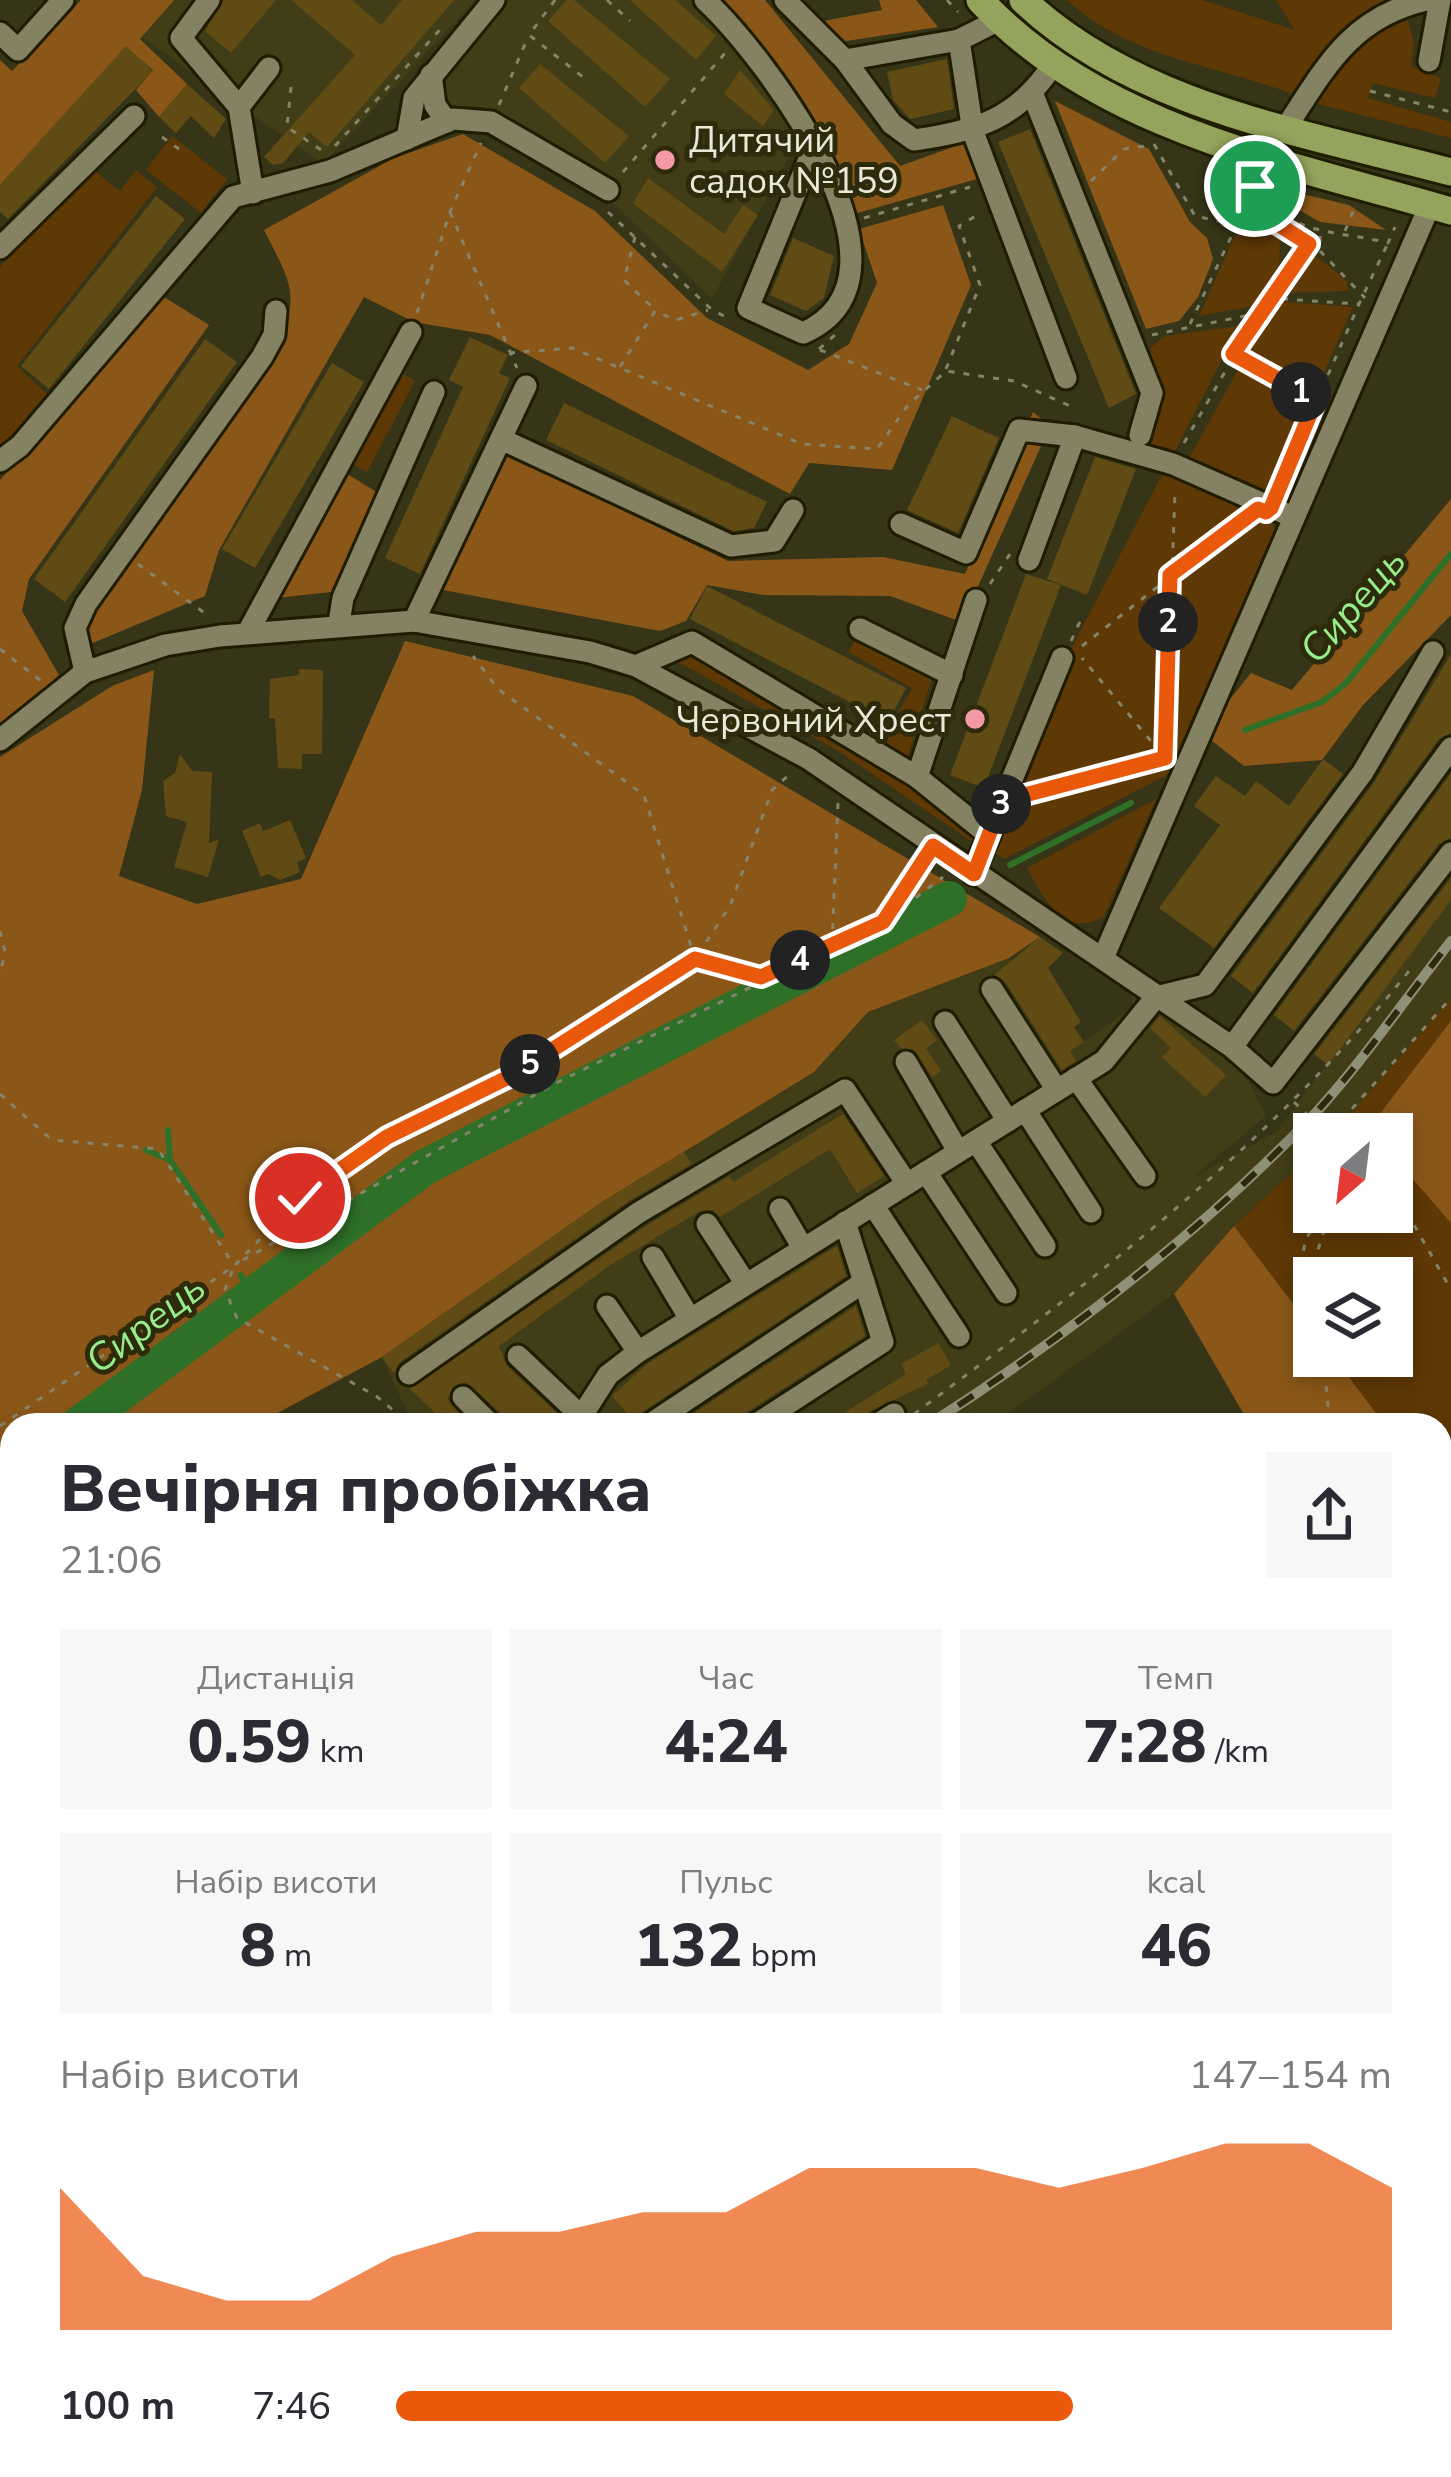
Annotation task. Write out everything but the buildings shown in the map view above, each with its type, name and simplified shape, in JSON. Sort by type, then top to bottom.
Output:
[{"type":"main road","points":[[1023,0],[1078,45],[1184,98],[1451,172]]},
{"type":"main road","points":[[990,10],[1054,63],[1119,103],[1167,123],[1441,208]]},
{"type":"street","points":[[0,33],[18,50],[63,0]]},
{"type":"street","points":[[209,0],[181,38],[239,106],[253,193]]},
{"type":"street","points":[[407,139],[408,116],[431,75],[494,0]]},
{"type":"street","points":[[706,0],[762,62],[814,147],[845,224],[854,264],[830,316],[803,333],[748,308],[814,147]]},
{"type":"street","points":[[785,0],[845,60],[892,124],[914,140],[973,131],[1034,95],[1054,63]]},
{"type":"street","points":[[1287,126],[1344,44],[1370,20],[1426,0]]},
{"type":"street","points":[[1429,61],[1439,0]]},
{"type":"street","points":[[845,60],[959,40],[990,10]]},
{"type":"street","points":[[959,40],[973,131],[1066,378]]},
{"type":"street","points":[[239,106],[269,68]]},
{"type":"street","points":[[431,75],[435,105],[450,120]]},
{"type":"street","points":[[1034,95],[1151,392],[1140,435]]},
{"type":"street","points":[[0,248],[134,116]]},
{"type":"street","points":[[0,461],[20,446],[232,197],[330,172],[450,120],[491,122],[605,198]]},
{"type":"street","points":[[1103,958],[1281,512],[1441,208]]},
{"type":"street","points":[[86,672],[76,650],[75,628],[122,552],[262,357],[274,335],[276,311]]},
{"type":"street","points":[[248,632],[411,332]]},
{"type":"street","points":[[414,621],[526,386]]},
{"type":"street","points":[[339,623],[343,598],[434,392]]},
{"type":"street","points":[[901,524],[966,553],[1019,430],[1075,436],[1281,512]]},
{"type":"street","points":[[1029,560],[1075,436]]},
{"type":"street","points":[[501,439],[567,465],[731,546],[774,541],[793,510]]},
{"type":"street","points":[[917,777],[976,600]]},
{"type":"street","points":[[0,740],[86,672],[166,645],[339,623],[414,621],[544,641],[636,666],[809,759],[1232,1047],[1273,1083],[1451,853]]},
{"type":"street","points":[[860,629],[952,675]]},
{"type":"street","points":[[636,666],[692,642],[917,777],[989,835]]},
{"type":"street","points":[[974,874],[1066,651]]},
{"type":"street","points":[[583,1413],[608,1375],[638,1352],[1104,1061],[1156,997],[1205,986],[1364,772],[1433,652]]},
{"type":"street","points":[[1232,1047],[1451,748]]},
{"type":"street","points":[[992,989],[1145,1176]]},
{"type":"street","points":[[945,1022],[1090,1211]]},
{"type":"street","points":[[906,1062],[1045,1246]]},
{"type":"street","points":[[409,1374],[638,1213],[845,1090],[1006,1293]]},
{"type":"street","points":[[873,1205],[959,1336]]},
{"type":"street","points":[[780,1209],[803,1248]]},
{"type":"street","points":[[774,1413],[883,1342],[845,1222]]},
{"type":"street","points":[[707,1224],[746,1284]]},
{"type":"street","points":[[653,1257],[689,1319]]},
{"type":"street","points":[[668,1413],[864,1282]]},
{"type":"street","points":[[607,1306],[638,1352]]},
{"type":"street","points":[[518,1356],[571,1413]]},
{"type":"street","points":[[463,1397],[478,1413]]},
{"type":"path","points":[[491,122],[529,35],[555,0]]},
{"type":"path","points":[[607,0],[630,21]]},
{"type":"path","points":[[291,87],[287,127],[328,154],[451,18]]},
{"type":"path","points":[[529,35],[583,76]]},
{"type":"path","points":[[735,42],[605,198],[635,237],[711,309],[748,329]]},
{"type":"path","points":[[1370,91],[1451,112]]},
{"type":"path","points":[[411,332],[450,212],[483,140],[450,120]]},
{"type":"path","points":[[162,136],[178,149]]},
{"type":"path","points":[[1070,190],[1091,182],[1124,149],[1154,144]]},
{"type":"path","points":[[1159,156],[1195,216],[1228,223],[1246,204]]},
{"type":"path","points":[[845,224],[989,181]]},
{"type":"path","points":[[1190,324],[1256,183],[1271,208],[1320,234],[1388,243]]},
{"type":"path","points":[[509,353],[572,348],[802,444],[877,449],[946,371],[980,285],[959,226],[998,203]]},
{"type":"path","points":[[1246,204],[1309,244]]},
{"type":"path","points":[[1343,234],[1355,206]]},
{"type":"path","points":[[450,212],[526,386]]},
{"type":"path","points":[[1171,765],[1077,651],[1258,509],[1281,512],[1316,400],[1395,227]]},
{"type":"path","points":[[1165,758],[1174,474],[1233,354],[1268,297],[1320,234]]},
{"type":"path","points":[[1320,234],[1320,251],[1365,298]]},
{"type":"path","points":[[635,237],[624,280],[655,311],[676,320],[711,309]]},
{"type":"path","points":[[1268,297],[1359,304]]},
{"type":"path","points":[[619,368],[655,311]]},
{"type":"path","points":[[1158,333],[1258,314]]},
{"type":"path","points":[[805,358],[838,337],[830,316]]},
{"type":"path","points":[[818,350],[924,391]]},
{"type":"path","points":[[1233,354],[1316,400]]},
{"type":"path","points":[[946,371],[1014,381],[1070,406]]},
{"type":"path","points":[[122,552],[206,614]]},
{"type":"path","points":[[999,573],[1004,561]]},
{"type":"path","points":[[1066,651],[1083,615]]},
{"type":"path","points":[[450,626],[498,689],[644,795],[695,959]]},
{"type":"path","points":[[0,649],[45,684]]},
{"type":"path","points":[[1002,801],[1165,758]]},
{"type":"path","points":[[397,1413],[376,1396],[237,1318],[225,1290],[234,1266],[300,1198],[338,1169],[387,1137],[511,1076],[695,959],[730,906],[772,790],[809,759]]},
{"type":"path","points":[[832,945],[840,781]]},
{"type":"path","points":[[883,922],[933,846]]},
{"type":"path","points":[[19,1413],[234,1266],[516,1105],[761,977],[883,922],[935,882]]},
{"type":"path","points":[[0,931],[4,952],[0,975]]},
{"type":"path","points":[[695,959],[761,977]]},
{"type":"path","points":[[901,1413],[1142,1240],[1338,1060],[1409,970]]},
{"type":"path","points":[[1348,1113],[1451,998]]},
{"type":"path","points":[[1273,1083],[1306,1113]]},
{"type":"path","points":[[0,1094],[52,1140],[158,1149],[234,1266]]},
{"type":"path","points":[[1413,1223],[1451,1290]]},
{"type":"path","points":[[1325,1377],[1329,1413]]},
{"type":"shaded area","points":[[81,0],[174,0],[140,39],[187,84],[159,117],[136,90],[153,70],[126,47],[0,185],[0,60],[12,71]]},
{"type":"shaded area","points":[[150,0],[476,0],[323,164],[124,25]]},
{"type":"shaded area","name":"Дитячий садок №159","points":[[508,0],[694,0],[745,52],[800,136],[712,299],[616,206],[448,108],[445,73]]},
{"type":"shaded area","points":[[714,0],[765,0],[900,166],[964,143],[977,179],[854,214]]},
{"type":"shaded area","points":[[879,0],[916,0],[938,27],[840,42],[818,22],[882,10]]},
{"type":"shaded area","points":[[1067,0],[1202,0],[1295,30],[1276,0],[1392,0],[1348,27],[1292,94],[1146,48],[1092,20]]},
{"type":"shaded area","points":[[1408,20],[1414,44],[1411,67],[1441,78],[1435,98],[1373,83],[1368,98],[1451,122],[1451,138],[1307,101],[1375,26]]},
{"type":"shaded area","points":[[1055,101],[1149,149],[1190,222],[1207,238],[1213,259],[1198,297],[1179,321],[1146,329]]},
{"type":"shaded area","points":[[463,134],[595,211],[707,318],[808,370],[849,344],[877,283],[859,229],[943,205],[971,285],[892,470],[809,463],[790,494],[490,335],[414,322],[364,297],[219,550],[205,596],[88,645],[83,617],[268,363],[279,341],[290,295],[264,230],[394,158]]},
{"type":"shaded area","points":[[172,136],[227,179],[201,213],[146,170]]},
{"type":"shaded area","points":[[91,168],[120,191],[136,170],[157,187],[17,366],[48,395],[14,441],[0,451],[0,267]]},
{"type":"shaded area","points":[[1273,187],[1349,205],[1386,230],[1320,222],[1274,196]]},
{"type":"shaded area","points":[[1242,219],[1280,232],[1279,274],[1255,306],[1199,316]]},
{"type":"shaded area","points":[[1312,253],[1347,281],[1348,291],[1281,293]]},
{"type":"shaded area","points":[[164,297],[209,325],[29,579],[22,611],[59,675],[0,731],[0,480]]},
{"type":"shaded area","points":[[1276,301],[1353,307],[1268,499],[1189,458]]},
{"type":"shaded area","points":[[1239,326],[1173,455],[1142,439],[1159,396],[1150,348],[1165,336]]},
{"type":"shaded area","points":[[402,373],[415,381],[367,472],[348,462]]},
{"type":"shaded area","points":[[1033,412],[1050,426],[962,622],[890,596],[763,595],[707,585],[686,621],[660,631],[443,590],[508,455],[728,561],[883,557],[965,574]]},
{"type":"shaded area","points":[[1165,469],[1266,513],[1277,533],[1167,775],[1004,859],[988,849],[1075,641]]},
{"type":"shaded area","points":[[344,472],[383,496],[339,591],[268,599]]},
{"type":"shaded area","points":[[1451,499],[1451,615],[1363,705],[1322,760],[1244,766],[1211,740],[1227,703],[1251,673],[1292,690]]},
{"type":"shaded area","points":[[858,635],[933,674],[907,759],[882,742],[912,688],[848,652]]},
{"type":"shaded area","points":[[405,641],[633,696],[1040,937],[1009,958],[868,1012],[814,1072],[602,1202],[382,1357],[277,1413],[0,1413],[0,757],[112,686],[154,670],[142,790],[119,876],[197,904],[301,879]]},
{"type":"shaded area","points":[[688,649],[893,770],[982,837],[978,846],[840,752],[671,658]]},
{"type":"shaded area","points":[[1156,799],[1104,916],[1078,923],[1057,912],[1027,868]]},
{"type":"shaded area","points":[[1451,900],[1451,999],[1357,1112],[1293,1113],[1293,1171],[1234,1226],[1174,1294],[1009,1413],[408,1413],[382,1357],[602,1202],[814,1072],[868,1012],[1009,958],[1072,1050],[1133,1007],[1130,983],[1238,1062],[1266,1116],[1191,1179],[1276,1132]]},
{"type":"shaded area","points":[[1451,999],[1451,1413],[1376,1413],[1349,1377],[1413,1377],[1413,1257],[1293,1257],[1293,1303],[1234,1226],[1293,1171],[1293,1233],[1413,1233],[1413,1113],[1351,1113]]},
{"type":"shaded area","points":[[1451,1021],[1451,1223],[1413,1179],[1413,1113],[1380,1113]]},
{"type":"shaded area","points":[[1234,1226],[1293,1303],[1293,1377],[1349,1377],[1376,1413],[1243,1413],[1174,1294]]},
{"type":"waterway","name":"Сирець","points":[[1245,730],[1322,702],[1346,683],[1451,554]]},
{"type":"waterway","name":"Сирець","points":[[1010,865],[1131,803]]},
{"type":"waterway","name":"Сирець","points":[[94,1413],[425,1167],[949,899]]},
{"type":"waterway","points":[[168,1130],[170,1160]]},
{"type":"waterway","points":[[146,1150],[170,1160],[221,1235]]},
{"type":"waterway","points":[[241,1275],[251,1296]]},
{"type":"railway","points":[[946,1413],[1078,1321],[1265,1164],[1327,1100],[1451,941]]},
{"type":"place","name":"Дитячий садок №159","points":[[665,160]]},
{"type":"place","name":"Червоний Хрест","points":[[975,719]]},
{"type":"route","points":[[300,1198],[387,1137],[511,1076],[695,959],[761,977],[883,922],[933,846],[974,874],[1002,801],[1165,758],[1170,575],[1258,509],[1266,512],[1271,508],[1316,400],[1233,354],[1268,297],[1309,244],[1246,204],[1255,186]]}]
